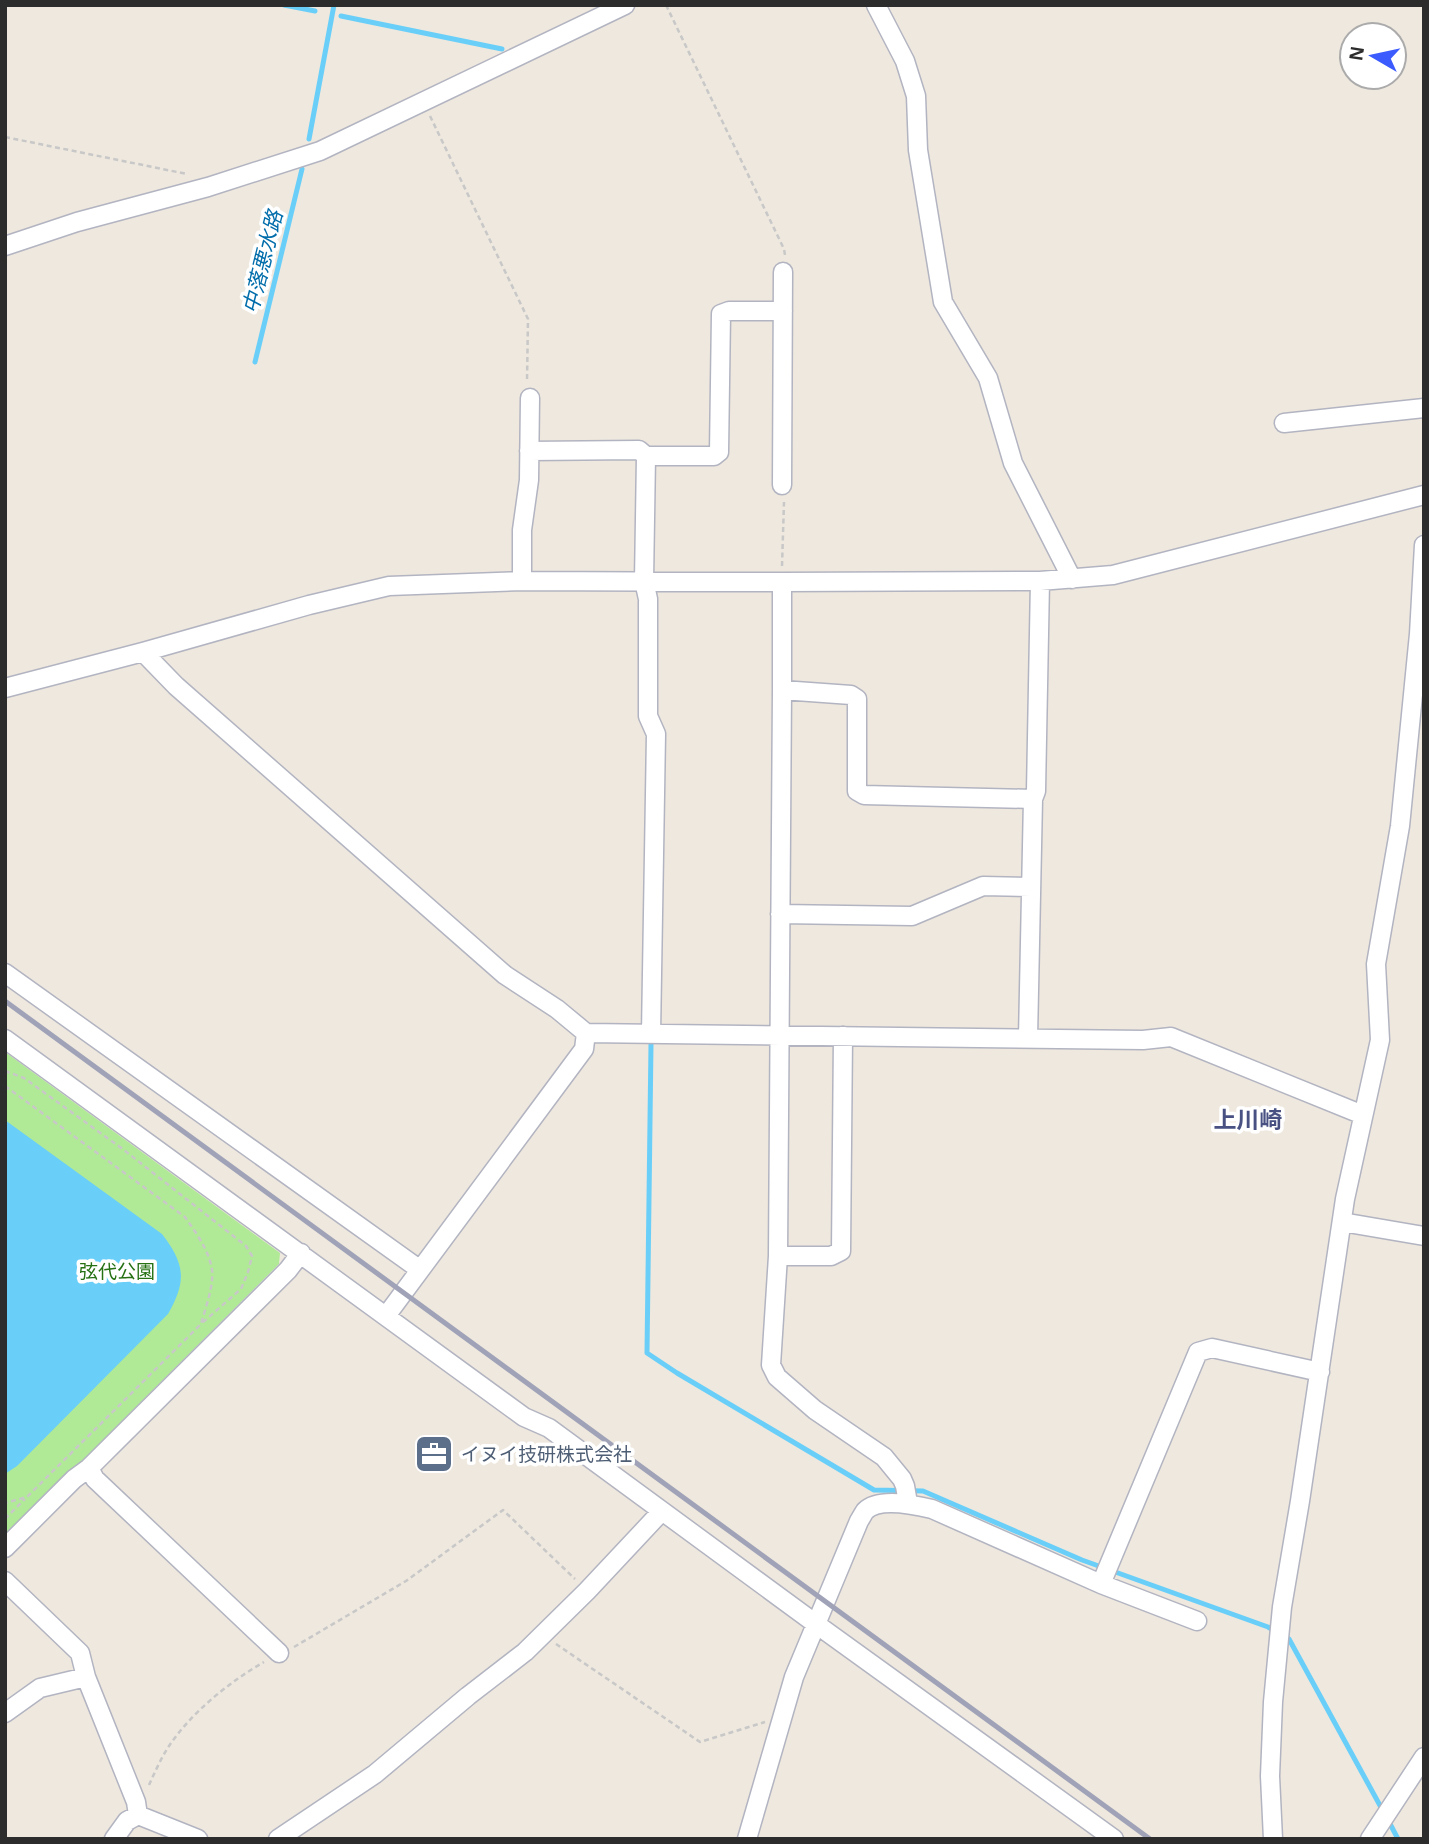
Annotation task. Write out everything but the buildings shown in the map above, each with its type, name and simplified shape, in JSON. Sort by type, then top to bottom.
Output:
[{"type":"street","points":[[5,246],[77,222],[208,187],[320,151],[625,5]]},
{"type":"street","points":[[876,5],[905,61],[916,96],[918,150],[943,302],[988,378],[1013,463],[1072,579]]},
{"type":"street","points":[[782,485],[783,272]]},
{"type":"street","points":[[529,451],[639,450],[646,456],[714,456],[719,452],[720,314],[729,311],[783,311]]},
{"type":"street","points":[[522,580],[522,530],[528,480],[530,398]]},
{"type":"street","points":[[1284,423],[1424,408]]},
{"type":"street","points":[[646,456],[644,581],[648,599],[648,716],[656,734],[651,1034]]},
{"type":"street","points":[[5,688],[309,605],[389,586],[522,580],[782,582],[1072,579],[1113,575],[1424,495]]},
{"type":"street","points":[[1273,1839],[1270,1776],[1273,1702],[1282,1607],[1342,1222],[1380,1040],[1376,964],[1416,732],[1424,545]]},
{"type":"street","points":[[1028,1038],[1040,581]]},
{"type":"street","points":[[782,582],[778,1255],[771,1355],[773,1372],[815,1410],[884,1457],[902,1479],[908,1503]]},
{"type":"street","points":[[143,652],[187,695],[456,933],[505,975],[557,1009],[586,1033],[1143,1040],[1171,1037],[1363,1115]]},
{"type":"street","points":[[782,690],[851,695],[856,699],[857,791],[864,795],[1033,799]]},
{"type":"street","points":[[780,914],[912,916],[983,886],[1031,887]]},
{"type":"street","points":[[5,974],[419,1269]]},
{"type":"street","points":[[386,1316],[584,1049],[586,1033]]},
{"type":"street","points":[[778,1255],[831,1256],[841,1251],[843,1037]]},
{"type":"street","points":[[5,1039],[524,1417],[549,1428],[1114,1839]]},
{"type":"street","points":[[1342,1222],[1424,1236]]},
{"type":"street","points":[[5,1548],[288,1270],[301,1253]]},
{"type":"street","points":[[1101,1584],[1198,1352],[1212,1348],[1320,1372]]},
{"type":"street","points":[[89,1468],[95,1479],[279,1653]]},
{"type":"street","points":[[747,1839],[794,1677],[859,1521],[866,1511],[875,1505],[908,1503],[932,1509],[1101,1584],[1197,1620]]},
{"type":"street","points":[[278,1839],[375,1774],[544,1636],[662,1511]]},
{"type":"street","points":[[5,1581],[80,1653],[86,1677],[137,1808],[198,1839]]},
{"type":"street","points":[[5,1713],[40,1688],[86,1677]]},
{"type":"street","points":[[1370,1839],[1424,1757]]},
{"type":"street","points":[[114,1839],[137,1808]]},
{"type":"path","points":[[666,5],[784,249],[786,264],[783,272]]},
{"type":"path","points":[[423,102],[528,319],[527,387],[530,398]]},
{"type":"path","points":[[5,137],[200,176],[208,187]]},
{"type":"path","points":[[782,485],[782,582]]},
{"type":"path","points":[[5,1071],[24,1078],[124,1150],[246,1246],[252,1256],[241,1289],[201,1324],[5,1519]]},
{"type":"path","points":[[5,1086],[185,1217],[202,1241],[212,1271],[201,1324]]},
{"type":"path","points":[[5,1503],[27,1497]]},
{"type":"path","points":[[137,1808],[177,1734],[231,1683],[406,1581],[503,1510],[587,1591]]},
{"type":"path","points":[[544,1636],[700,1742],[781,1717]]},
{"type":"green space","name":"弦代公園","points":[[5,1052],[280,1253],[279,1264],[5,1538]]},
{"type":"water","points":[[5,1120],[162,1234],[179,1264],[181,1282],[168,1314],[17,1466],[5,1474]]},
{"type":"waterway","points":[[284,5],[315,11]]},
{"type":"waterway","name":"中落悪水路","points":[[309,139],[334,5]]},
{"type":"waterway","points":[[341,16],[502,49]]},
{"type":"waterway","name":"中落悪水路","points":[[255,362],[302,169]]},
{"type":"waterway","points":[[651,1044],[647,1353],[874,1490],[923,1491],[1082,1560],[1268,1627],[1289,1639],[1383,1811]]},
{"type":"waterway","points":[[1388,1820],[1398,1839]]},
{"type":"railway","points":[[5,1001],[1150,1839]]},
{"type":"place","name":"イヌイ技研株式会社","points":[[434,1454]]},
{"type":"district","name":"上川崎","points":[[1248,1120]]}]
